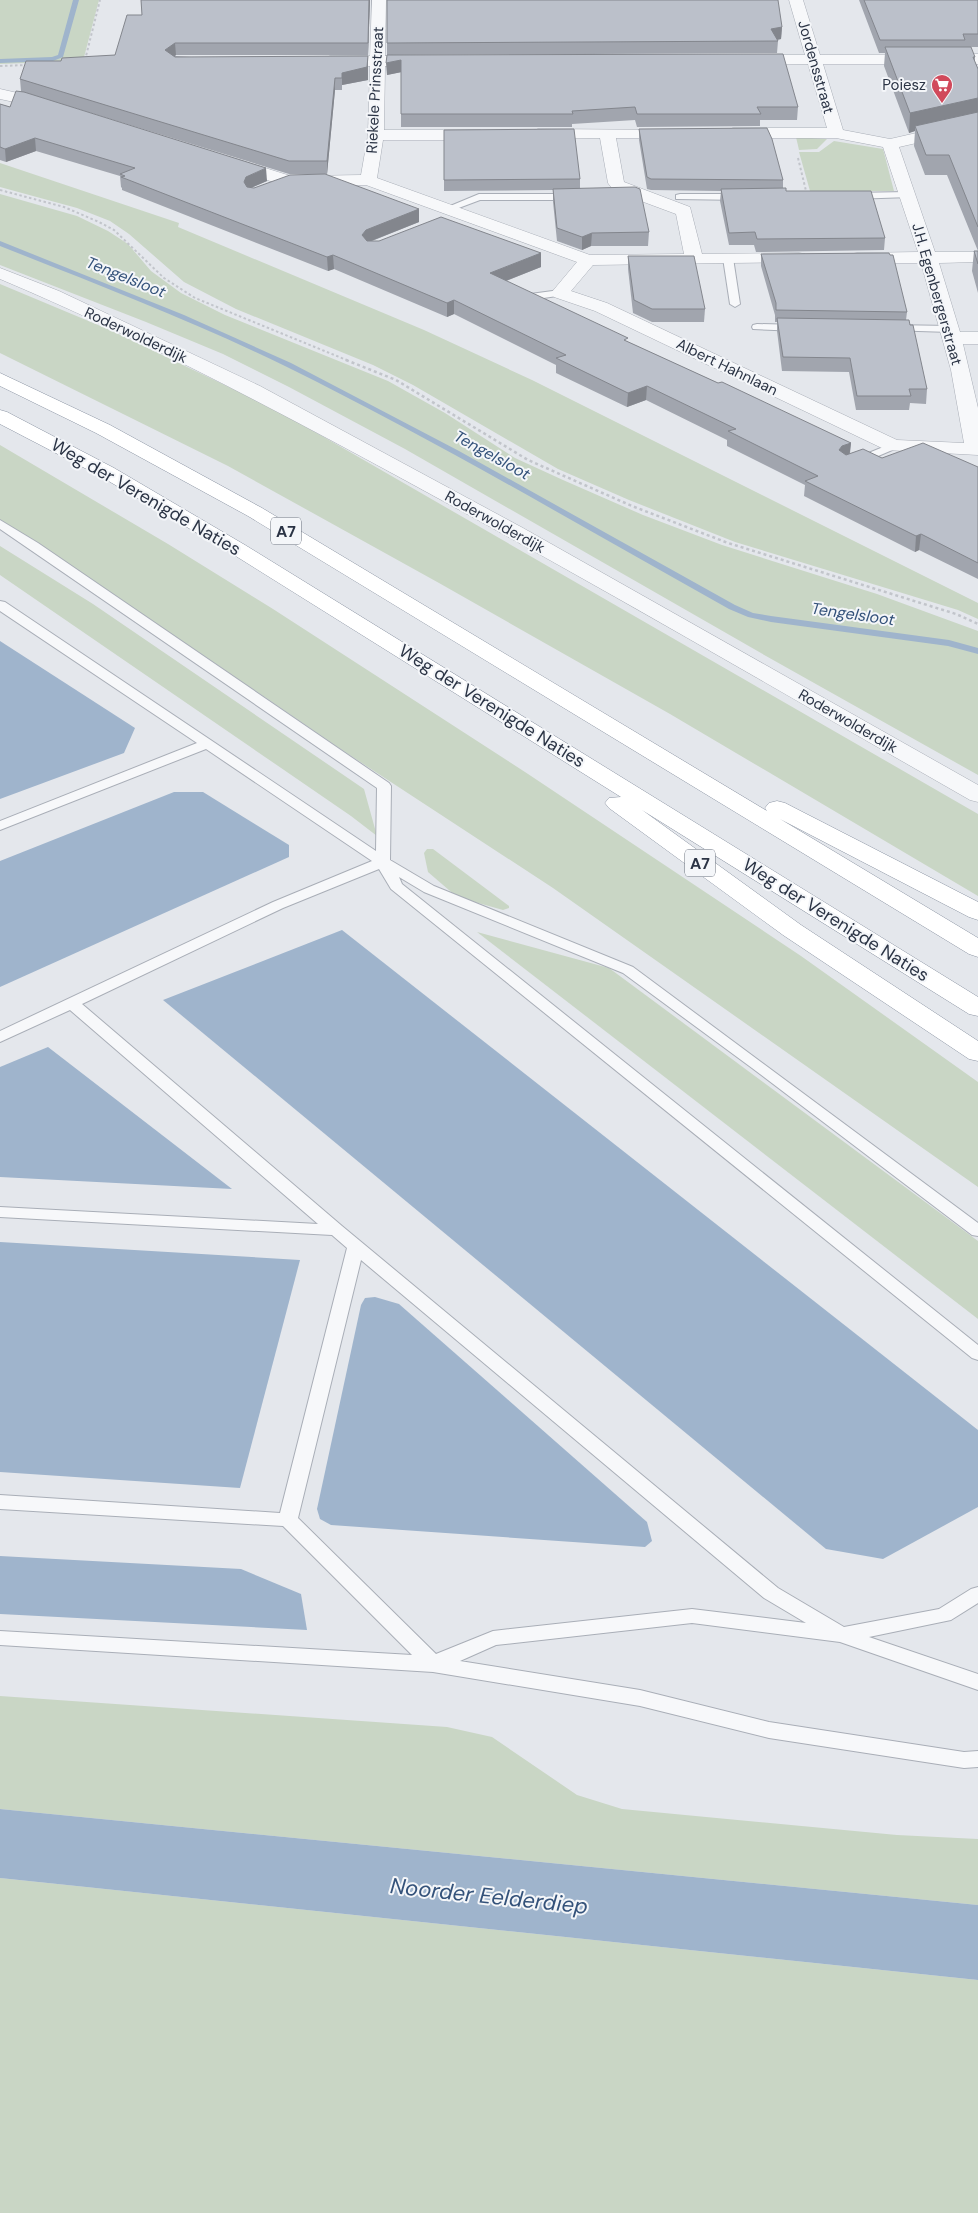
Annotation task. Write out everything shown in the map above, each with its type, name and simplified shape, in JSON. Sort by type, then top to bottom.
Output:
[{"type":"highway","name":"Weg der Verenigde Naties","points":[[0,379],[103,428],[255,512],[978,949]]},
{"type":"highway","name":"Weg der Verenigde Naties","points":[[0,416],[107,472],[238,549],[978,1008]]},
{"type":"highway","name":"A7","points":[[427,666],[792,930],[978,1053]]},
{"type":"highway","name":"A7","points":[[564,698],[978,912]]},
{"type":"street","name":"Riekele Prinsstraat","points":[[368,180],[376,135],[379,0]]},
{"type":"street","name":"Jordensstraat","points":[[796,0],[836,133]]},
{"type":"street","points":[[735,60],[978,59]]},
{"type":"street","points":[[320,62],[437,61]]},
{"type":"street","points":[[0,94],[29,99],[66,110]]},
{"type":"street","points":[[714,133],[836,133],[890,144],[978,124]]},
{"type":"street","points":[[520,134],[695,133]]},
{"type":"street","points":[[607,134],[616,183],[620,187],[684,211],[694,258]]},
{"type":"street","points":[[376,135],[492,135]]},
{"type":"street","name":"J.H. Egenbergerstraat","points":[[890,144],[929,258],[951,333],[976,439]]},
{"type":"street","points":[[214,158],[288,181],[368,180],[588,260],[814,258]]},
{"type":"street","points":[[254,195],[288,181]]},
{"type":"street","points":[[436,225],[455,212]]},
{"type":"street","points":[[843,258],[978,257]]},
{"type":"street","points":[[560,293],[588,260]]},
{"type":"street","name":"Roderwolderdijk","points":[[0,273],[52,295],[253,390],[516,532],[978,795]]},
{"type":"street","name":"Albert Hahnlaan","points":[[560,293],[601,307],[893,446],[976,439]]},
{"type":"street","points":[[951,333],[978,338]]},
{"type":"lane","points":[[808,196],[907,195]]},
{"type":"lane","points":[[455,212],[479,196],[567,196]]},
{"type":"lane","points":[[680,197],[758,196]]},
{"type":"lane","points":[[728,258],[735,304]]},
{"type":"lane","name":"Albert Hahnlaan","points":[[523,298],[560,293]]},
{"type":"lane","points":[[757,327],[814,328]]},
{"type":"lane","points":[[882,328],[951,333]]},
{"type":"lane","name":"Albert Hahnlaan","points":[[846,465],[893,446]]},
{"type":"lane","points":[[0,524],[384,786],[383,862],[396,886],[978,1354]]},
{"type":"lane","points":[[0,606],[383,862],[429,889],[628,970],[758,1064],[978,1231]]},
{"type":"lane","points":[[0,826],[207,744]]},
{"type":"lane","points":[[0,1037],[278,905],[383,862]]},
{"type":"lane","points":[[72,1004],[336,1230],[771,1593],[841,1635],[944,1615],[978,1594]]},
{"type":"lane","points":[[0,1212],[336,1230]]},
{"type":"lane","points":[[288,1520],[356,1245]]},
{"type":"lane","points":[[0,1502],[288,1520],[433,1664]]},
{"type":"lane","points":[[433,1664],[493,1638],[692,1616],[841,1635],[978,1682]]},
{"type":"lane","points":[[0,1638],[433,1664],[640,1698],[769,1730],[964,1760],[978,1759]]},
{"type":"path","points":[[84,64],[100,0]]},
{"type":"path","points":[[0,66],[28,65]]},
{"type":"path","points":[[792,132],[808,196]]},
{"type":"path","points":[[0,190],[64,208],[99,222],[114,230],[164,278],[195,298],[396,380],[528,460],[632,506],[728,543],[956,614],[978,624]]},
{"type":"green space","points":[[0,0],[99,0],[83,61],[0,64]]},
{"type":"green space","points":[[796,137],[827,139],[817,149],[799,150]]},
{"type":"green space","points":[[834,141],[883,149],[894,191],[810,191],[799,152],[819,152]]},
{"type":"green space","points":[[0,163],[179,223],[178,227],[424,330],[532,380],[978,603],[978,619],[958,610],[735,542],[629,500],[558,469],[413,385],[373,365],[236,309],[184,282],[129,234],[110,221],[77,208],[0,187]]},
{"type":"green space","points":[[0,194],[77,216],[108,231],[128,244],[151,271],[181,293],[225,315],[388,381],[445,413],[515,458],[563,480],[643,515],[722,545],[877,594],[978,631],[978,775],[405,449],[289,387],[223,354],[0,265]]},
{"type":"green space","points":[[0,284],[110,330],[277,410],[978,814],[978,896],[670,714],[439,583],[228,466],[0,353]]},
{"type":"green space","points":[[0,445],[168,544],[273,609],[525,772],[801,956],[978,1082],[978,1187],[553,888],[345,752],[203,655],[39,547],[0,525]]},
{"type":"green space","points":[[0,546],[93,604],[364,789],[377,836],[351,816],[0,575]]},
{"type":"green space","points":[[427,849],[433,849],[509,906],[509,908],[503,910],[457,897],[428,872],[424,853]]},
{"type":"green space","points":[[477,932],[609,968],[978,1241],[978,1319]]},
{"type":"green space","points":[[0,1696],[447,1727],[492,1737],[577,1795],[622,1809],[897,1835],[978,1839],[978,1905],[0,1809]]},
{"type":"green space","points":[[0,1878],[978,1980],[978,2213],[0,2213]]},
{"type":"water","points":[[0,641],[135,728],[124,753],[0,799]]},
{"type":"water","points":[[174,792],[203,792],[289,845],[289,857],[0,987],[0,861]]},
{"type":"water","points":[[342,930],[978,1430],[978,1507],[883,1559],[826,1549],[163,1000]]},
{"type":"water","points":[[48,1047],[232,1189],[0,1177],[0,1067]]},
{"type":"water","points":[[0,1242],[300,1260],[240,1488],[0,1472]]},
{"type":"water","points":[[375,1297],[399,1304],[647,1522],[652,1541],[645,1547],[331,1525],[320,1519],[317,1509],[361,1305],[365,1298]]},
{"type":"water","points":[[0,1556],[241,1569],[301,1594],[307,1630],[0,1614]]},
{"type":"water","name":"Noorder Eelderdiep","points":[[0,1809],[978,1905],[978,1980],[0,1878]]},
{"type":"building","points":[[141,0],[369,0],[368,43],[175,43],[165,50],[175,57],[368,56],[367,67],[342,73],[342,78],[335,78],[327,161],[289,161],[20,79],[26,61],[61,61],[62,58],[115,55],[127,15],[142,15]]},
{"type":"building","points":[[387,0],[778,0],[782,27],[771,29],[778,41],[387,43]]},
{"type":"building","points":[[864,0],[978,0],[978,34],[963,34],[965,40],[880,40]]},
{"type":"building","points":[[885,47],[971,47],[978,69],[978,98],[910,113]]},
{"type":"building","points":[[783,54],[798,107],[757,107],[761,114],[637,114],[635,107],[572,111],[573,114],[401,114],[401,60],[386,63],[387,55]]},
{"type":"building","points":[[16,91],[266,168],[246,177],[244,182],[247,187],[254,188],[290,175],[325,174],[419,209],[366,230],[362,235],[367,241],[379,241],[441,217],[541,253],[490,273],[628,338],[624,340],[718,383],[722,382],[851,443],[842,446],[839,450],[846,455],[863,449],[882,458],[923,443],[978,467],[978,563],[921,534],[916,536],[805,481],[818,476],[728,431],[736,429],[647,386],[628,393],[556,358],[566,355],[454,300],[447,303],[333,255],[327,257],[121,177],[125,176],[120,174],[135,168],[35,138],[5,149],[0,147],[0,104],[10,107]]},
{"type":"building","points":[[978,112],[978,227],[949,155],[926,155],[915,126]]},
{"type":"building","points":[[767,128],[772,139],[783,180],[651,179],[647,177],[639,129]]},
{"type":"building","points":[[574,129],[580,179],[444,180],[444,130]]},
{"type":"building","points":[[635,187],[640,189],[649,232],[592,233],[582,237],[557,228],[553,189]]},
{"type":"building","points":[[786,188],[786,191],[871,191],[885,238],[757,239],[755,232],[729,233],[721,189]]},
{"type":"building","points":[[974,251],[978,251],[978,264]]},
{"type":"building","points":[[889,253],[893,255],[907,312],[776,310],[776,303],[761,254]]},
{"type":"building","points":[[628,256],[694,256],[705,309],[652,309],[634,300]]},
{"type":"building","points":[[777,318],[909,320],[910,325],[913,325],[927,389],[909,389],[911,396],[857,396],[850,358],[783,357]]},
{"type":"waterway","points":[[0,61],[53,59],[61,56],[76,0]]},
{"type":"waterway","name":"Tengelsloot","points":[[0,243],[181,317],[288,365],[512,483],[732,607],[751,615],[949,643],[978,651]]},
{"type":"place","name":"Poiesz","points":[[942,104]]}]
